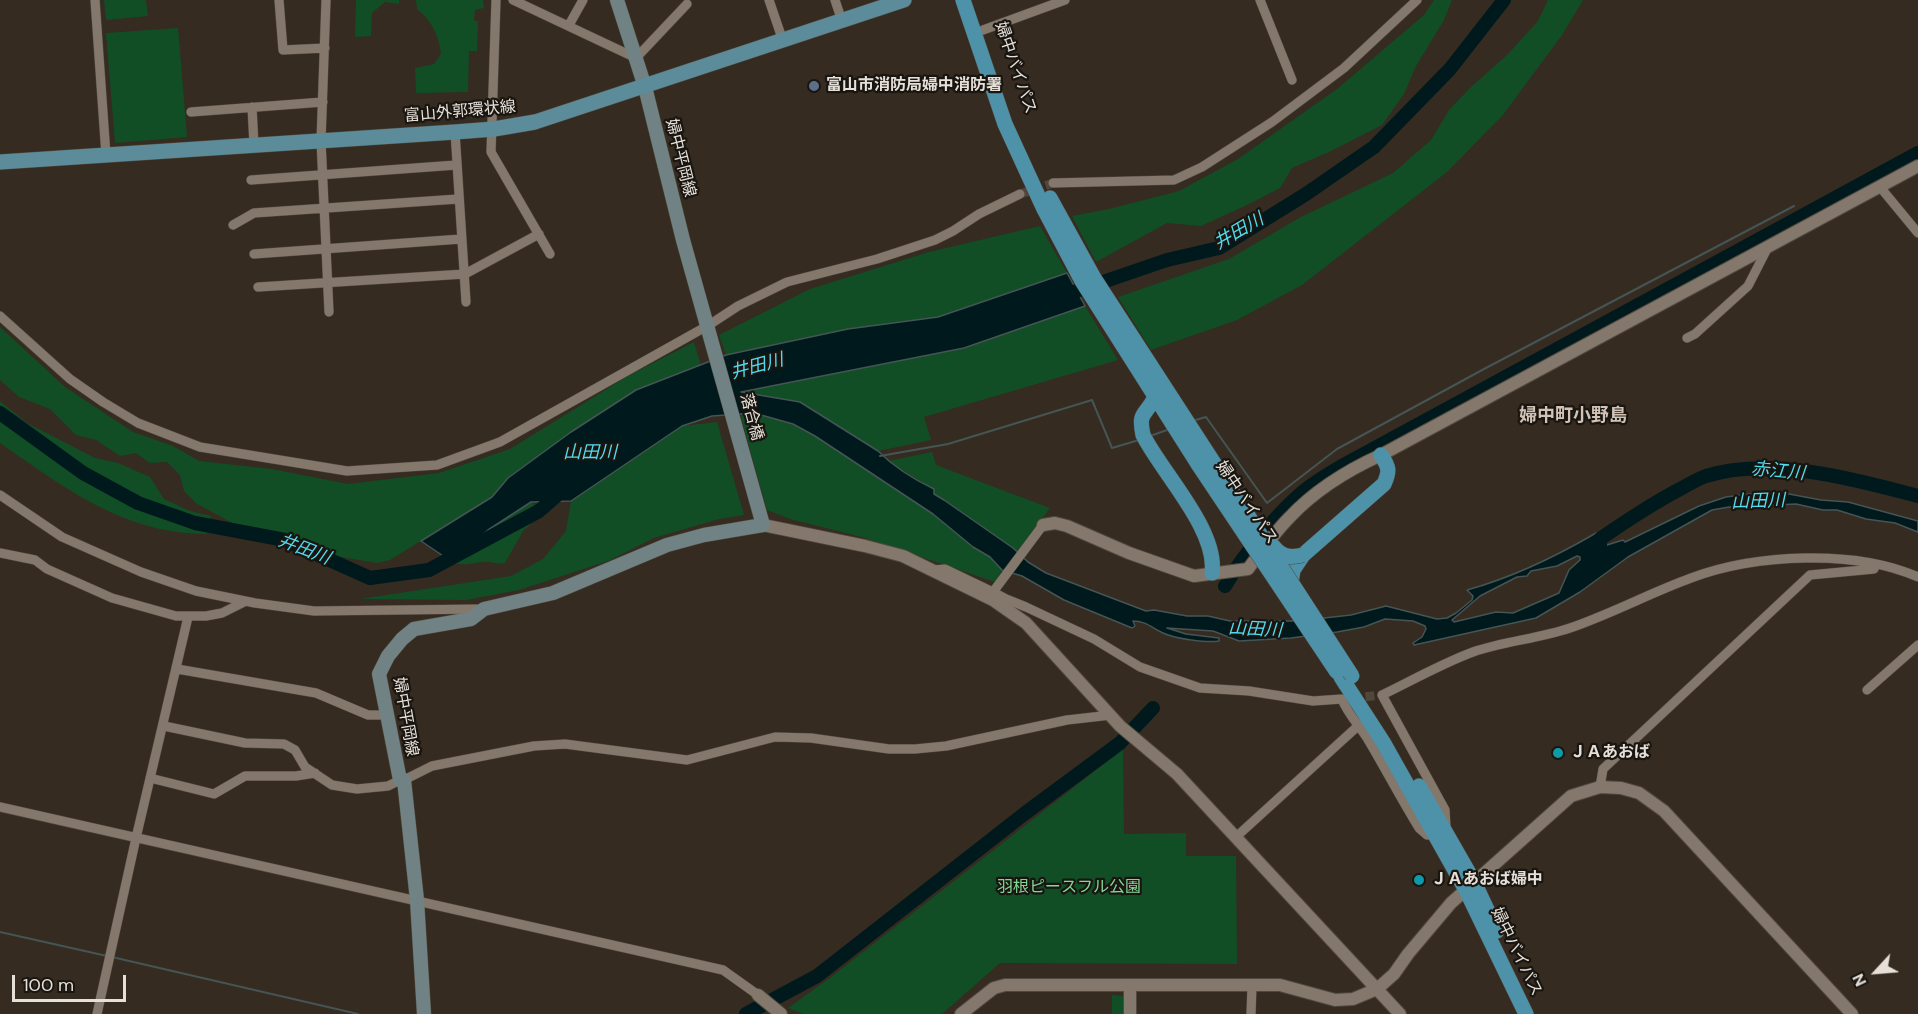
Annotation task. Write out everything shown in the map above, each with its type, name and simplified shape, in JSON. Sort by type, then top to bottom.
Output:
[{"type":"highway","name":"婦中バイパス","points":[[963,0],[1005,124],[1049,207],[1240,503],[1347,676],[1383,741],[1441,833],[1536,1014]]},
{"type":"highway","name":"婦中バイパス","points":[[973,0],[1014,121],[1082,281],[1198,464],[1347,676]]},
{"type":"highway","points":[[1155,397],[1140,420],[1143,435],[1198,522],[1216,573]]},
{"type":"highway","points":[[1143,435],[1144,424],[1148,417],[1160,416],[1198,464]]},
{"type":"highway","points":[[1291,584],[1293,570],[1303,555],[1384,484],[1389,473],[1389,466],[1381,455]]},
{"type":"highway","points":[[1240,503],[1256,520],[1280,554],[1287,557],[1303,555]]},
{"type":"highway","name":"婦中バイパス","points":[[1470,886],[1526,1014]]},
{"type":"main road","name":"婦中平岡線","points":[[617,0],[645,87],[683,240],[709,325]]},
{"type":"main road","name":"富山外郭環状線","points":[[0,162],[455,132],[494,129],[535,122],[904,0]]},
{"type":"main road","name":"落合橋","points":[[709,325],[762,521]]},
{"type":"main road","name":"婦中平岡線","points":[[424,1014],[417,900],[402,780],[379,674],[388,656],[414,629],[471,619],[484,609],[553,592],[667,545],[762,521]]},
{"type":"street","points":[[95,0],[106,155]]},
{"type":"street","points":[[279,0],[283,50],[325,48]]},
{"type":"street","points":[[326,0],[321,141],[329,312]]},
{"type":"street","points":[[496,0],[492,152],[550,254]]},
{"type":"street","points":[[513,0],[636,58],[687,4]]},
{"type":"street","points":[[569,25],[583,0]]},
{"type":"street","points":[[770,0],[783,41]]},
{"type":"street","points":[[835,0],[842,21]]},
{"type":"street","points":[[983,30],[1065,0]]},
{"type":"street","points":[[1260,0],[1293,80]]},
{"type":"street","points":[[1053,183],[1174,180],[1202,166],[1272,122],[1344,68],[1417,0]]},
{"type":"street","points":[[190,112],[322,102]]},
{"type":"street","points":[[252,107],[254,145]]},
{"type":"street","points":[[455,132],[466,302]]},
{"type":"street","points":[[251,180],[456,165]]},
{"type":"street","points":[[995,590],[1044,525],[1055,523],[1194,576],[1248,568],[1289,518],[1319,491],[1353,468],[1918,166]]},
{"type":"street","points":[[1880,187],[1918,233]]},
{"type":"street","points":[[0,316],[70,379],[138,423],[200,447],[347,471],[437,465],[500,442],[709,325],[738,306],[787,282],[877,259],[935,240],[979,214],[1020,194]]},
{"type":"street","points":[[233,225],[254,213],[458,200]]},
{"type":"street","points":[[258,287],[465,274],[539,234]]},
{"type":"street","points":[[254,254],[461,239]]},
{"type":"street","points":[[1687,338],[1748,286],[1769,245]]},
{"type":"street","points":[[0,495],[62,537],[141,572],[196,591],[314,611],[484,609]]},
{"type":"street","points":[[762,521],[903,556],[993,600],[1026,623],[1120,726],[1177,774],[1400,1014]]},
{"type":"street","points":[[0,553],[35,560],[47,569],[112,598],[176,616],[206,616],[222,613],[246,601]]},
{"type":"street","points":[[933,570],[945,569],[995,590],[1006,599],[1094,639],[1140,667],[1200,688],[1249,691],[1313,701],[1342,699],[1344,706],[1359,725],[1419,828],[1427,835],[1441,833],[1445,810],[1382,695],[1472,652],[1569,629],[1692,577],[1728,566],[1776,559],[1824,558],[1879,564],[1918,577]]},
{"type":"street","points":[[1600,787],[1603,769],[1810,574],[1891,568]]},
{"type":"street","points":[[97,1014],[188,617]]},
{"type":"street","points":[[1867,690],[1918,645]]},
{"type":"street","points":[[177,669],[316,693],[368,715],[387,715]]},
{"type":"street","points":[[164,726],[245,743],[284,744],[295,750],[305,766],[332,785],[357,789],[388,786],[432,766],[534,746],[565,744],[687,760],[775,737],[811,738],[915,749],[945,746],[1067,720],[1111,715]]},
{"type":"street","points":[[1236,837],[1359,725]]},
{"type":"street","points":[[150,778],[214,794],[246,776],[296,776],[315,773]]},
{"type":"street","points":[[961,1014],[994,988],[1005,985],[1280,985],[1335,1000],[1353,999],[1377,989],[1394,974],[1438,917],[1571,796],[1600,787],[1621,788],[1639,793],[1664,811],[1852,1014]]},
{"type":"street","points":[[0,807],[723,970],[777,1011]]},
{"type":"street","points":[[1130,986],[1130,1014]]},
{"type":"street","points":[[1251,1014],[1252,986]]},
{"type":"green space","points":[[104,0],[146,0],[148,16],[106,20]]},
{"type":"green space","points":[[356,0],[399,0],[399,4],[385,2],[372,13],[371,36],[355,37]]},
{"type":"green space","points":[[416,0],[483,0],[484,8],[475,10],[474,21],[478,21],[477,51],[469,51],[468,92],[416,93],[415,68],[434,64],[441,54],[434,29],[417,9]]},
{"type":"green space","points":[[1434,0],[1452,0],[1444,20],[1416,66],[1404,94],[1382,125],[1292,168],[1280,188],[1247,205],[1201,226],[1167,223],[1096,262],[1072,216],[1179,191],[1238,159],[1337,89],[1424,15]]},
{"type":"green space","points":[[1548,0],[1583,0],[1562,35],[1503,115],[1447,172],[1302,285],[1237,320],[1151,350],[1118,297],[1229,259],[1301,217],[1393,173],[1431,140],[1449,110],[1508,54],[1538,21]]},
{"type":"green space","points":[[178,28],[187,137],[115,143],[106,33]]},
{"type":"green space","points":[[1040,226],[1067,273],[938,317],[848,329],[726,355],[719,335],[810,289],[929,252]]},
{"type":"green space","points":[[1085,306],[1118,360],[924,417],[931,440],[878,451],[800,402],[739,392],[964,348]]},
{"type":"green space","points":[[0,327],[65,387],[133,432],[173,446],[199,461],[272,469],[348,484],[439,473],[510,449],[628,376],[694,342],[701,366],[636,390],[508,478],[492,497],[390,560],[377,563],[276,546],[197,504],[184,491],[180,475],[167,462],[150,463],[136,453],[120,456],[96,440],[76,435],[50,409],[19,397],[0,380]]},
{"type":"green space","points":[[0,401],[27,423],[95,458],[118,463],[150,477],[164,499],[190,511],[211,516],[207,534],[177,532],[149,526],[122,517],[72,492],[0,443]]},
{"type":"green space","points":[[754,413],[793,424],[815,436],[933,514],[973,547],[990,557],[1002,570],[995,582],[862,537],[790,519],[767,510],[740,414]]},
{"type":"green space","points":[[717,422],[744,515],[719,519],[654,538],[608,561],[519,590],[466,600],[360,599],[511,576],[543,559],[566,531],[571,501],[682,426]]},
{"type":"green space","points":[[932,452],[936,465],[1050,508],[1017,552],[933,494],[933,489],[888,461]]},
{"type":"green space","points":[[532,502],[534,505],[530,525],[523,531],[505,563],[457,564],[452,562],[488,530]]},
{"type":"green space","name":"羽根ピースフル公園","points":[[1123,749],[1124,834],[1186,833],[1186,856],[1236,856],[1237,964],[1000,963],[942,1014],[804,1014],[788,1008],[831,977]]},
{"type":"green space","points":[[1112,995],[1125,996],[1125,1014],[1112,1014]]},
{"type":"water","name":"山田川","points":[[1067,273],[1085,306],[964,348],[741,392],[800,402],[878,451],[904,472],[934,489],[934,494],[1046,573],[1146,611],[1208,616],[1230,621],[1297,621],[1351,615],[1386,606],[1437,619],[1447,618],[1472,600],[1473,596],[1467,590],[1534,566],[1596,533],[1603,544],[1623,540],[1625,542],[1699,506],[1726,497],[1750,494],[1789,494],[1848,502],[1918,521],[1918,532],[1895,523],[1866,519],[1837,510],[1823,510],[1796,504],[1729,507],[1712,510],[1628,557],[1580,592],[1536,618],[1414,645],[1413,643],[1422,637],[1425,626],[1413,621],[1385,619],[1364,627],[1337,632],[1239,641],[1213,631],[1167,628],[1186,634],[1219,638],[1219,641],[1199,641],[1169,635],[1138,621],[1133,621],[1135,626],[1132,628],[1064,600],[1022,576],[1002,570],[990,557],[973,547],[933,514],[815,436],[793,424],[754,413],[712,416],[682,426],[571,501],[531,502],[488,530],[452,562],[421,541],[492,497],[508,478],[571,432],[636,390],[726,355],[848,329],[938,317]],"holes":[[[1577,556],[1580,560],[1569,570],[1559,593],[1513,613],[1496,612],[1454,622],[1452,620],[1480,596],[1517,577],[1527,576],[1531,571],[1557,566]]]},
{"type":"waterway","name":"井田川","points":[[1059,297],[1167,260],[1219,248],[1306,194],[1374,147],[1450,69],[1504,0]]},
{"type":"waterway","name":"山田川","points":[[1225,586],[1252,546],[1275,520],[1298,496],[1325,476],[1918,153]]},
{"type":"waterway","points":[[1192,421],[1206,417],[1267,503],[1337,449],[1794,206]]},
{"type":"waterway","points":[[880,456],[948,444],[1092,400],[1112,448],[1139,440]]},
{"type":"waterway","name":"井田川","points":[[0,413],[83,473],[138,503],[195,523],[285,540],[370,578],[429,570],[539,511],[562,491]]},
{"type":"waterway","points":[[1150,436],[1170,429]]},
{"type":"waterway","name":"赤江川","points":[[1600,557],[1600,539],[1630,519],[1697,480],[1731,470],[1758,468],[1812,472],[1918,496]]},
{"type":"waterway","points":[[746,1014],[817,976],[1024,814],[1120,743],[1153,708]]},
{"type":"waterway","points":[[0,932],[107,956]]},
{"type":"waterway","points":[[112,957],[358,1014]]},
{"type":"tunnel","points":[[1020,194],[1053,183]]},
{"type":"tunnel","points":[[1352,698],[1382,695]]},
{"type":"place","name":"富山市消防局婦中消防署","points":[[814,86]]},
{"type":"place","name":"ＪＡあおば","points":[[1558,753]]},
{"type":"place","name":"ＪＡあおば婦中","points":[[1419,880]]},
{"type":"district","name":"婦中町小野島","points":[[1573,416]]}]
